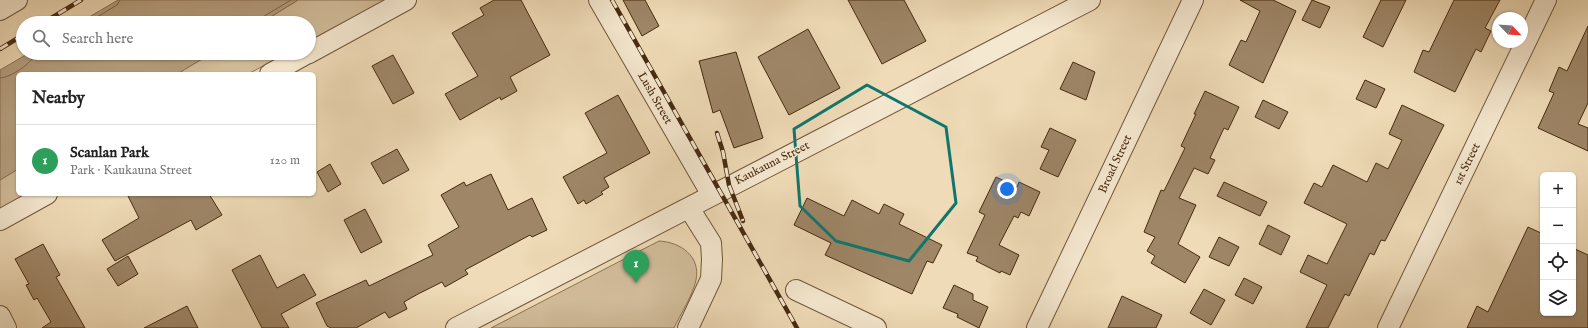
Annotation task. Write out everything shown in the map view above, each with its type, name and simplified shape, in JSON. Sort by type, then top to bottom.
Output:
[{"type":"street","points":[[0,10],[17,0]]},
{"type":"street","points":[[316,49],[406,0]]},
{"type":"street","name":"Lush Street","points":[[599,0],[712,195]]},
{"type":"street","name":"Kaukauna Street","points":[[456,328],[1090,0]]},
{"type":"street","name":"Broad Street","points":[[1037,328],[1193,0]]},
{"type":"street","name":"1st Street","points":[[1388,328],[1546,0]]},
{"type":"street","points":[[274,72],[296,60]]},
{"type":"street","points":[[0,220],[43,196]]},
{"type":"street","points":[[688,208],[711,243],[712,260],[711,279],[688,328]]},
{"type":"street","points":[[796,290],[876,328]]},
{"type":"street","points":[[0,316],[6,328]]},
{"type":"highlighted area","points":[[867,85],[946,127],[956,203],[909,261],[836,241],[800,206],[794,129]]},
{"type":"shaded area","points":[[298,0],[389,0],[316,38],[316,16],[272,16]]},
{"type":"shaded area","points":[[200,60],[275,60],[252,72],[180,72]]},
{"type":"shaded area","points":[[16,170],[16,196],[24,196],[0,209],[0,180]]},
{"type":"shaded area","points":[[659,241],[681,247],[692,257],[697,271],[692,293],[674,328],[491,328]]},
{"type":"water","points":[[118,0],[298,0],[272,16],[91,16]]},
{"type":"water","points":[[17,60],[200,60],[180,72],[16,72],[16,170],[0,180],[0,70]]},
{"type":"building","points":[[494,0],[521,0],[550,55],[510,77],[517,91],[501,100],[500,97],[460,120],[445,94],[478,76],[452,33],[484,15],[480,8]]},
{"type":"building","points":[[623,0],[645,0],[659,26],[642,36]]},
{"type":"building","points":[[848,0],[904,0],[926,41],[882,64]]},
{"type":"building","points":[[1240,0],[1273,0],[1296,11],[1263,83],[1229,65],[1241,40],[1246,42],[1260,11]]},
{"type":"building","points":[[1312,0],[1330,7],[1320,28],[1302,20]]},
{"type":"building","points":[[1381,0],[1406,0],[1383,47],[1363,37]]},
{"type":"building","points":[[1454,0],[1500,0],[1494,12],[1492,12],[1485,28],[1491,31],[1481,52],[1476,49],[1455,92],[1414,72],[1423,50],[1429,52]]},
{"type":"building","points":[[1588,26],[1588,103],[1578,124],[1588,128],[1588,151],[1538,128],[1554,93],[1549,91],[1559,67],[1567,71]]},
{"type":"building","points":[[808,29],[840,88],[789,115],[758,57]]},
{"type":"building","points":[[736,52],[763,138],[734,148],[720,110],[713,113],[699,61]]},
{"type":"building","points":[[393,55],[414,93],[393,104],[372,66]]},
{"type":"building","points":[[1073,62],[1095,72],[1086,100],[1060,89]]},
{"type":"building","points":[[1365,80],[1385,89],[1376,108],[1356,99]]},
{"type":"building","points":[[1205,91],[1239,107],[1228,130],[1224,128],[1210,158],[1215,160],[1208,174],[1194,168],[1179,198],[1196,205],[1178,244],[1200,257],[1185,283],[1151,263],[1155,256],[1147,251],[1155,237],[1144,232],[1161,190],[1164,191],[1185,148],[1181,146]]},
{"type":"building","points":[[618,95],[650,153],[604,178],[609,187],[601,192],[603,194],[586,204],[584,200],[578,204],[563,177],[607,153],[585,113]]},
{"type":"building","points":[[1263,100],[1288,112],[1279,129],[1255,117]]},
{"type":"building","points":[[1402,105],[1444,125],[1385,241],[1381,240],[1374,255],[1370,253],[1349,296],[1345,294],[1328,328],[1306,328],[1327,285],[1300,272],[1308,255],[1327,264],[1347,224],[1304,203],[1314,183],[1322,187],[1333,165],[1367,182],[1376,163],[1388,169],[1402,140],[1389,134]]},
{"type":"building","points":[[1050,128],[1076,140],[1058,177],[1040,169],[1049,150],[1041,147]]},
{"type":"building","points":[[397,149],[409,170],[383,184],[371,163]]},
{"type":"building","points":[[330,164],[341,184],[328,192],[317,172]]},
{"type":"building","points":[[491,174],[508,210],[532,198],[547,230],[532,237],[530,235],[465,270],[468,274],[445,287],[442,282],[418,294],[404,302],[407,309],[389,318],[385,312],[356,328],[331,328],[327,326],[316,303],[366,280],[369,286],[433,255],[428,245],[459,227],[441,195],[464,182],[466,186]]},
{"type":"building","points":[[996,177],[1017,187],[1019,182],[1040,192],[1029,216],[1021,212],[1018,218],[1014,216],[999,245],[1019,255],[1010,275],[1001,271],[1000,273],[976,261],[978,257],[967,253],[985,215],[979,212]]},
{"type":"building","points":[[1224,182],[1267,202],[1260,216],[1217,196]]},
{"type":"building","points":[[128,196],[210,196],[222,215],[196,230],[191,220],[115,261],[102,240],[139,218]]},
{"type":"building","points":[[807,198],[844,216],[852,200],[879,214],[884,204],[904,214],[899,224],[942,245],[933,263],[927,261],[912,294],[825,255],[831,243],[794,225]]},
{"type":"building","points":[[365,209],[382,242],[361,253],[344,220]]},
{"type":"building","points":[[1268,225],[1290,236],[1281,255],[1259,244]]},
{"type":"building","points":[[1528,227],[1540,233],[1540,316],[1576,316],[1576,249],[1588,255],[1588,328],[1467,328],[1477,306],[1488,312]]},
{"type":"building","points":[[1219,237],[1239,247],[1229,266],[1209,257]]},
{"type":"building","points":[[43,244],[60,275],[56,277],[85,328],[42,328],[51,322],[37,298],[34,300],[26,285],[29,284],[15,259]]},
{"type":"building","points":[[260,255],[277,288],[304,274],[316,295],[281,314],[289,328],[262,328],[232,270]]},
{"type":"building","points":[[128,256],[138,274],[118,286],[107,269]]},
{"type":"building","points":[[1244,278],[1262,287],[1253,304],[1235,295]]},
{"type":"building","points":[[954,285],[973,294],[973,300],[988,307],[979,328],[957,317],[958,314],[943,308]]},
{"type":"building","points":[[1204,289],[1225,300],[1211,325],[1190,313]]},
{"type":"building","points":[[1122,296],[1162,315],[1156,328],[1108,328]]},
{"type":"building","points":[[187,306],[198,328],[144,328]]},
{"type":"railway","points":[[55,16],[81,0]]},
{"type":"railway","points":[[612,0],[797,328]]},
{"type":"railway","points":[[0,49],[16,39]]},
{"type":"railway","points":[[717,133],[723,152],[729,185],[743,221]]},
{"type":"place","name":"Scanlan Park","points":[[636,283]]}]
